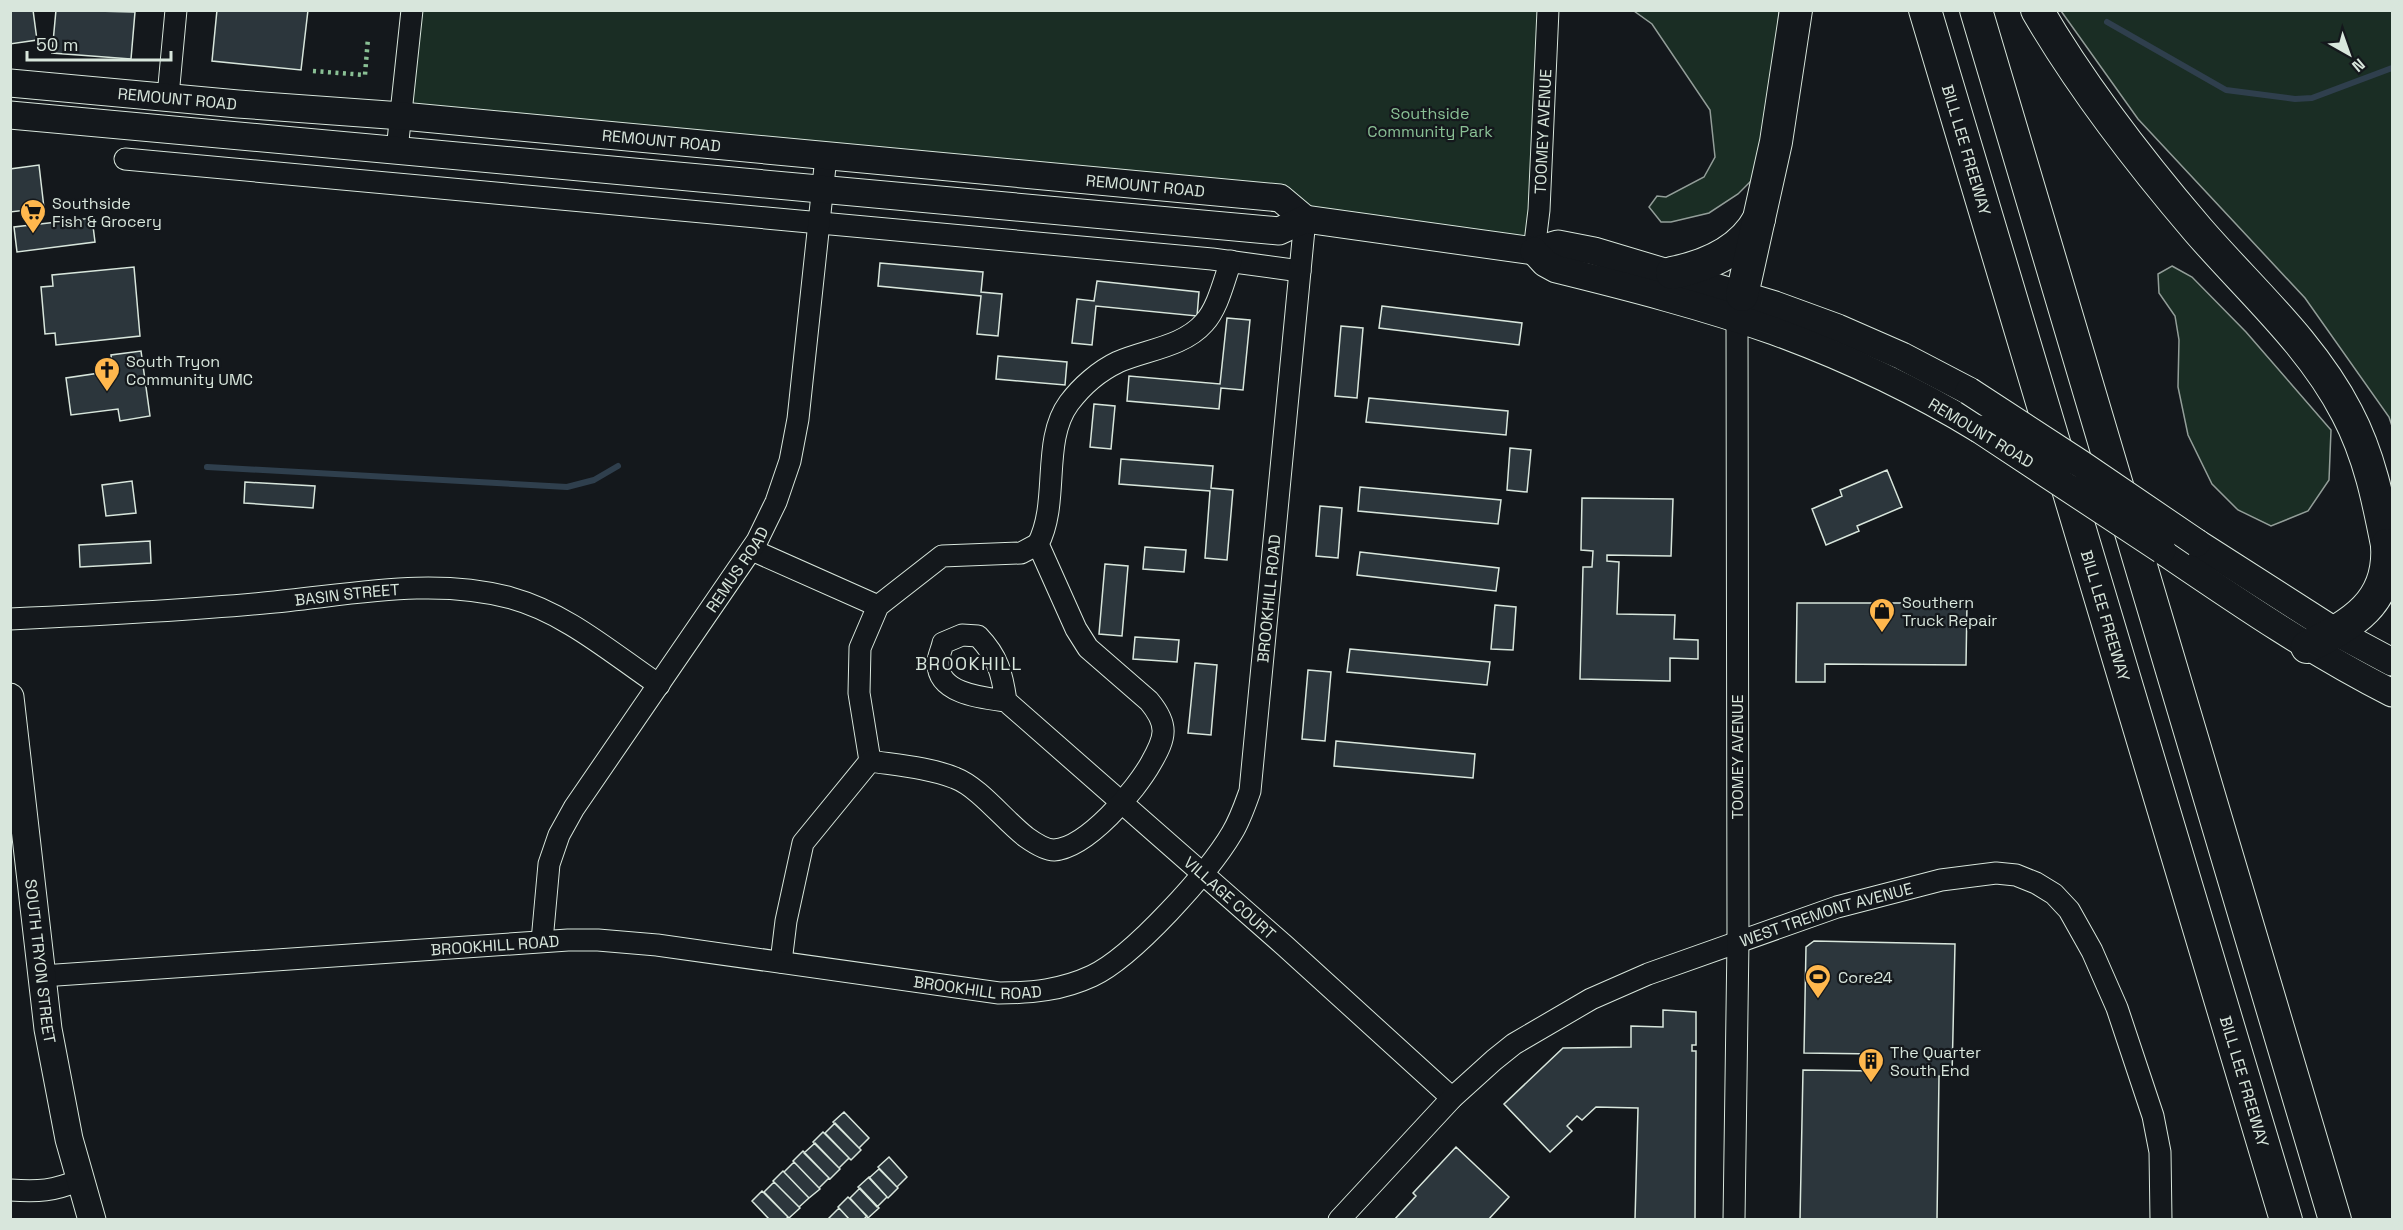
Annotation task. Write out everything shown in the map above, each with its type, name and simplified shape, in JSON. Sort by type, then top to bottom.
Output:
[{"type":"highway","points":[[1739,307],[1776,142],[1796,10]]},
{"type":"highway","name":"BILL LEE FREEWAY","points":[[1925,10],[2286,1220]]},
{"type":"highway","points":[[1976,10],[2335,1220]]},
{"type":"highway","points":[[2037,10],[2131,149],[2199,231],[2274,313],[2328,381],[2359,437],[2379,501],[2392,570]]},
{"type":"highway","points":[[1672,273],[1701,266],[1728,252],[1743,240],[1761,216]]},
{"type":"highway","points":[[2307,647],[2336,632],[2359,615],[2380,590],[2386,572],[2386,539]]},
{"type":"main road","name":"REMOUNT ROAD","points":[[10,83],[402,116],[1280,198],[1305,219],[1534,251],[1554,244],[1563,245],[1624,258],[1672,273],[1739,307],[1791,338],[1887,380],[1979,429],[2307,647],[2392,693]]},
{"type":"main road","name":"REMOUNT ROAD","points":[[10,115],[1279,231],[1305,219]]},
{"type":"main road","name":"REMOUNT ROAD","points":[[1534,251],[1545,263],[1556,269],[1739,307],[1803,314],[1902,356],[1969,391],[2197,543],[2336,632],[2392,662]]},
{"type":"main road","name":"SOUTH TRYON STREET","points":[[10,697],[42,976],[60,1103],[92,1220]]},
{"type":"street","points":[[168,96],[176,10]]},
{"type":"street","points":[[397,150],[412,10]]},
{"type":"street","name":"TOOMEY AVENUE","points":[[1534,251],[1539,210],[1548,10]]},
{"type":"street","name":"REMUS ROAD","points":[[543,941],[546,880],[559,835],[574,808],[752,550],[776,502],[792,451],[798,419],[826,157]]},
{"type":"street","points":[[125,159],[1231,261],[1300,271]]},
{"type":"street","name":"BROOKHILL ROAD","points":[[42,976],[543,941],[598,940],[657,945],[999,993],[1045,991],[1094,975],[1128,952],[1201,873],[1233,832],[1245,805],[1253,777],[1305,219]]},
{"type":"street","points":[[781,962],[786,921],[803,843],[870,762],[859,693],[860,648],[878,606],[942,556],[1021,553],[1038,544],[1047,520],[1056,436],[1061,417],[1070,402],[1096,374],[1117,362],[1194,333],[1206,322],[1231,261]]},
{"type":"street","name":"TOOMEY AVENUE","points":[[1734,1220],[1738,941],[1739,307]]},
{"type":"street","points":[[870,762],[906,766],[956,778],[971,788],[1026,837],[1041,847],[1053,850],[1068,846],[1085,836],[1122,802],[1150,765],[1162,742],[1164,729],[1162,722],[1149,701],[1088,648],[1076,629],[1038,544]]},
{"type":"street","points":[[752,550],[878,606]]},
{"type":"street","name":"BASIN STREET","points":[[10,619],[252,604],[398,589],[468,589],[513,598],[547,611],[658,686]]},
{"type":"street","name":"VILLAGE COURT","points":[[1006,701],[1452,1098]]},
{"type":"street","name":"WEST TREMONT AVENUE","points":[[1339,1220],[1452,1098],[1514,1044],[1591,999],[1648,974],[1837,907],[1941,880],[1995,873],[2016,876],[2036,883],[2054,894],[2069,910],[2092,951],[2117,1008],[2153,1116],[2160,1152],[2161,1220]]},
{"type":"street","points":[[10,1190],[39,1192],[59,1189],[80,1180]]},
{"type":"green space","name":"Southside Community Park","points":[[412,11],[1548,11],[1534,251],[1336,222],[1280,198],[402,116]]},
{"type":"green space","points":[[1634,11],[1779,11],[1776,54],[1756,176],[1738,194],[1709,213],[1671,222],[1661,222],[1649,207],[1657,196],[1666,197],[1704,177],[1715,157],[1710,110],[1652,24]]},
{"type":"green space","points":[[2061,11],[2392,11],[2392,426],[2389,417],[2305,298],[2138,119]]},
{"type":"green space","points":[[2172,266],[2192,277],[2246,332],[2331,430],[2329,480],[2308,511],[2271,526],[2238,510],[2212,484],[2188,435],[2178,387],[2179,340],[2175,316],[2159,293],[2158,274]]},
{"type":"building","points":[[10,10],[33,10],[37,40],[10,44]]},
{"type":"building","points":[[56,10],[135,12],[131,59],[52,53]]},
{"type":"building","points":[[217,10],[308,10],[301,70],[212,61]]},
{"type":"building","points":[[39,165],[44,208],[10,212],[10,169]]},
{"type":"building","points":[[92,218],[95,242],[17,252],[14,227]]},
{"type":"building","points":[[880,263],[983,272],[981,292],[1002,294],[998,336],[977,334],[981,296],[878,286]]},
{"type":"building","points":[[134,267],[140,336],[56,345],[55,333],[45,334],[41,287],[53,286],[52,275]]},
{"type":"building","points":[[1097,281],[1199,292],[1197,316],[1096,306],[1092,345],[1072,343],[1077,299],[1094,301]]},
{"type":"building","points":[[1382,306],[1522,323],[1519,345],[1379,328]]},
{"type":"building","points":[[1227,318],[1250,320],[1243,390],[1221,388],[1219,409],[1127,401],[1129,376],[1220,384]]},
{"type":"building","points":[[1341,326],[1363,328],[1357,398],[1335,396]]},
{"type":"building","name":"South Tryon Community UMC","points":[[141,351],[150,416],[120,421],[118,409],[71,415],[66,378],[113,371],[111,355]]},
{"type":"building","points":[[998,356],[1067,362],[1065,385],[996,379]]},
{"type":"building","points":[[1369,398],[1508,411],[1506,435],[1366,422]]},
{"type":"building","points":[[1094,404],[1115,406],[1111,449],[1090,447]]},
{"type":"building","points":[[1510,448],[1531,450],[1527,492],[1507,490]]},
{"type":"building","points":[[1121,459],[1213,466],[1211,488],[1233,490],[1227,560],[1205,558],[1210,491],[1119,484]]},
{"type":"building","points":[[1887,470],[1902,507],[1857,526],[1859,531],[1826,545],[1812,509],[1842,496],[1840,490]]},
{"type":"building","points":[[132,481],[136,513],[106,516],[102,485]]},
{"type":"building","points":[[245,482],[315,486],[313,508],[244,503]]},
{"type":"building","points":[[1360,487],[1501,500],[1498,524],[1358,511]]},
{"type":"building","points":[[1582,498],[1673,499],[1671,556],[1607,555],[1607,561],[1619,562],[1617,614],[1675,615],[1674,639],[1698,640],[1698,659],[1670,658],[1670,681],[1580,679],[1583,567],[1592,567],[1593,551],[1581,550]]},
{"type":"building","points":[[1320,506],[1342,508],[1338,558],[1316,556]]},
{"type":"building","points":[[150,541],[151,563],[80,567],[79,545]]},
{"type":"building","points":[[1145,547],[1186,550],[1184,572],[1143,569]]},
{"type":"building","points":[[1360,552],[1499,568],[1496,591],[1357,575]]},
{"type":"building","points":[[1105,564],[1128,566],[1122,636],[1099,634]]},
{"type":"building","name":"Southern Truck Repair","points":[[1797,603],[1967,603],[1966,665],[1825,664],[1825,682],[1796,682]]},
{"type":"building","points":[[1495,605],[1516,607],[1513,650],[1491,649]]},
{"type":"building","points":[[1135,637],[1179,640],[1177,662],[1133,659]]},
{"type":"building","points":[[1350,649],[1490,662],[1487,685],[1347,672]]},
{"type":"building","points":[[1195,663],[1217,665],[1211,735],[1188,733]]},
{"type":"building","points":[[1308,670],[1331,672],[1325,741],[1302,739]]},
{"type":"building","points":[[1336,741],[1475,754],[1473,778],[1334,766]]},
{"type":"building","name":"The Quarter South End","points":[[1814,941],[1955,944],[1952,1076],[1939,1076],[1937,1220],[1800,1220],[1803,1070],[1876,1071],[1877,1062],[1877,1054],[1804,1053],[1806,947]]},
{"type":"building","points":[[1663,1010],[1696,1012],[1696,1045],[1692,1045],[1692,1051],[1696,1051],[1695,1220],[1635,1220],[1638,1108],[1596,1107],[1582,1120],[1577,1116],[1567,1126],[1572,1131],[1550,1152],[1504,1104],[1563,1048],[1631,1047],[1631,1026],[1663,1027]]},
{"type":"building","points":[[844,1112],[869,1138],[859,1148],[833,1122]]},
{"type":"building","points":[[835,1123],[861,1150],[851,1160],[825,1133]]},
{"type":"building","points":[[823,1132],[849,1158],[839,1168],[813,1142]]},
{"type":"building","points":[[815,1143],[840,1169],[830,1179],[804,1153]]},
{"type":"building","points":[[1456,1147],[1509,1197],[1488,1220],[1394,1220],[1416,1196],[1413,1193]]},
{"type":"building","points":[[803,1151],[829,1178],[819,1188],[793,1161]]},
{"type":"building","points":[[889,1157],[907,1177],[897,1187],[878,1167]]},
{"type":"building","points":[[794,1162],[820,1189],[809,1198],[784,1172]]},
{"type":"building","points":[[879,1169],[898,1188],[888,1198],[869,1178]]},
{"type":"building","points":[[783,1171],[809,1198],[799,1207],[773,1181]]},
{"type":"building","points":[[869,1177],[887,1197],[877,1207],[858,1187]]},
{"type":"building","points":[[774,1182],[800,1208],[789,1218],[764,1192]]},
{"type":"building","points":[[860,1188],[879,1208],[868,1218],[850,1198]]},
{"type":"building","points":[[762,1191],[788,1217],[785,1220],[770,1220],[752,1201]]},
{"type":"building","points":[[848,1197],[867,1216],[863,1220],[850,1220],[838,1207]]},
{"type":"building","points":[[839,1208],[850,1220],[831,1220],[829,1218]]},
{"type":"waterway","points":[[2107,22],[2226,90],[2295,99],[2312,98],[2392,68]]},
{"type":"waterway","points":[[207,467],[567,487],[594,480],[618,466]]},
{"type":"hedge","points":[[313,71],[365,75],[368,38]]},
{"type":"place","name":"Southside Fish & Grocery","points":[[33,235]]},
{"type":"place","name":"South Tryon Community UMC","points":[[107,393]]},
{"type":"place","name":"Southern Truck Repair","points":[[1882,634]]},
{"type":"place","name":"Core24","points":[[1818,1000]]},
{"type":"place","name":"The Quarter South End","points":[[1871,1084]]},
{"type":"district","name":"BROOKHILL","points":[[969,663]]}]
